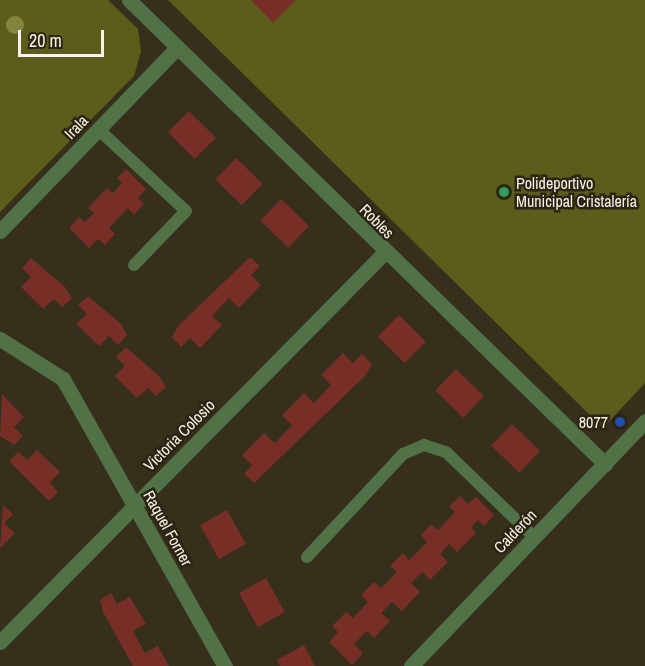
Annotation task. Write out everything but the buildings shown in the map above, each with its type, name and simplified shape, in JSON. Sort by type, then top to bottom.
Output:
[{"type":"street","name":"Robles","points":[[129,0],[384,254],[605,464]]},
{"type":"street","name":"Irala","points":[[0,231],[177,48]]},
{"type":"street","name":"Victoria Colosio","points":[[0,642],[384,254]]},
{"type":"street","name":"Raquel Forner","points":[[0,339],[63,379],[225,666]]},
{"type":"street","name":"Calderón","points":[[411,666],[645,421]]},
{"type":"lane","points":[[98,129],[186,211],[134,265]]},
{"type":"lane","points":[[307,557],[403,454],[424,444],[446,452],[534,537]]},
{"type":"shaded area","points":[[0,0],[108,0],[138,29],[141,51],[134,76],[0,212]]},
{"type":"shaded area","name":"Polideportivo Municipal Cristalería","points":[[168,0],[645,0],[645,383],[603,428]]},
{"type":"place","name":"Polideportivo Municipal Cristalería","points":[[504,192]]},
{"type":"place","name":"8077","points":[[620,422]]}]
